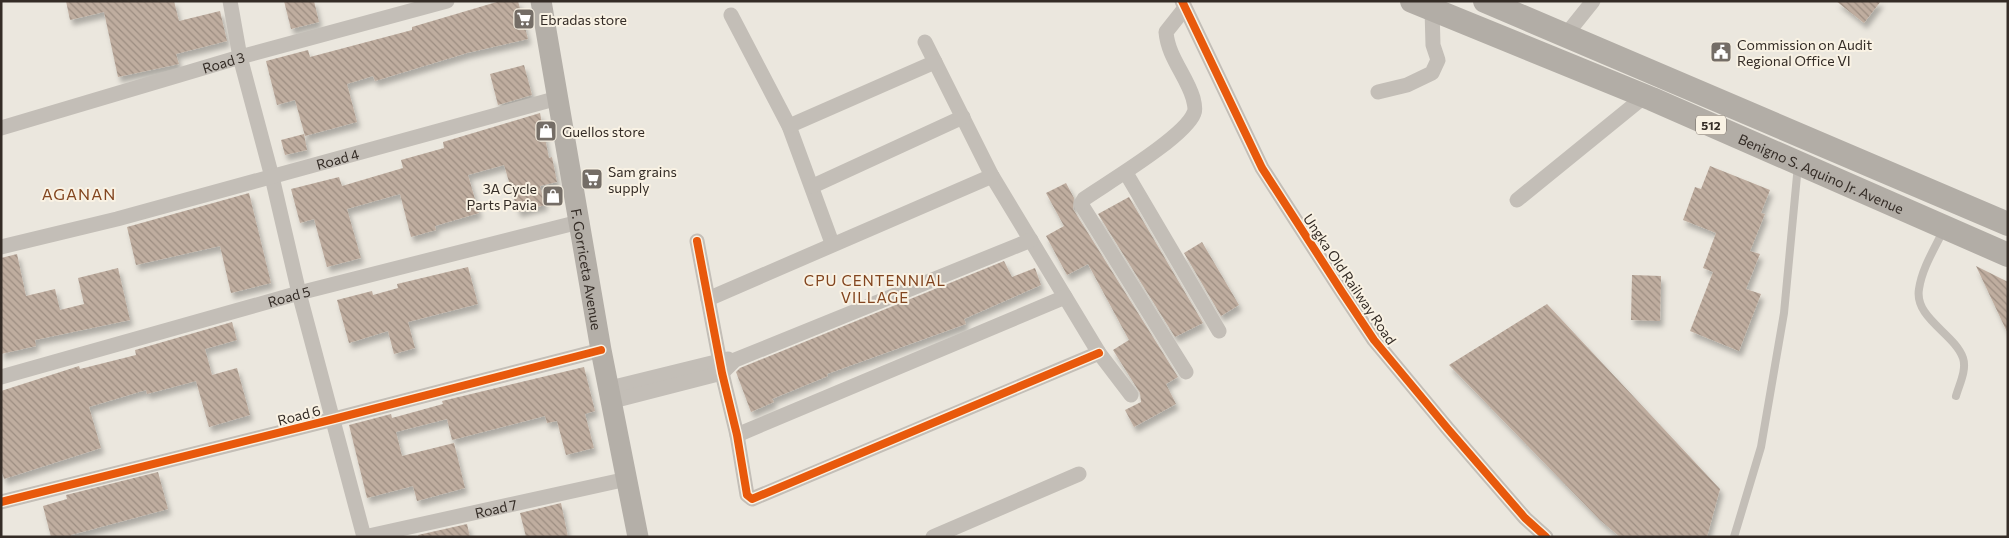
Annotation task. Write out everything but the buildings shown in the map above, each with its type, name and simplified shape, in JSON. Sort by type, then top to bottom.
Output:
[{"type":"main road","name":"F. Gorriceta Avenue","points":[[541,1],[601,350],[612,394],[638,537]]},
{"type":"main road","name":"Benigno S. Aquino Jr. Avenue","points":[[1485,1],[2008,224]]},
{"type":"main road","name":"Benigno S. Aquino Jr. Avenue","points":[[1422,5],[1649,98],[2008,255]]},
{"type":"main road","points":[[1649,98],[1662,78]]},
{"type":"street","points":[[230,1],[240,57],[272,177],[299,294],[364,537]]},
{"type":"street","name":"Road 3","points":[[1,128],[240,57],[447,1]]},
{"type":"street","points":[[1565,36],[1593,1]]},
{"type":"street","points":[[1184,4],[1166,32],[1167,44],[1193,98],[1195,111],[1190,121],[1126,173],[1118,176],[1084,199],[1081,204],[1186,372]]},
{"type":"street","name":"Ungka Old Railway Road","points":[[1184,4],[1262,168],[1369,332],[1493,481],[1525,518],[1546,537]]},
{"type":"street","points":[[1378,92],[1407,85],[1432,73],[1438,60],[1422,5]]},
{"type":"street","points":[[731,15],[790,126],[813,186],[832,244]]},
{"type":"street","points":[[925,42],[992,176],[1099,353],[1131,395]]},
{"type":"street","points":[[790,126],[936,62]]},
{"type":"street","name":"Road 4","points":[[1,247],[116,219],[558,98]]},
{"type":"street","points":[[1517,200],[1649,98]]},
{"type":"street","points":[[813,186],[962,117]]},
{"type":"street","points":[[1126,173],[1219,331]]},
{"type":"street","points":[[708,298],[992,176]]},
{"type":"street","name":"Road 5","points":[[1,377],[299,294],[579,222]]},
{"type":"street","points":[[612,394],[720,366],[1031,240]]},
{"type":"street","points":[[697,241],[720,366],[737,435],[747,495],[752,499],[1099,353]]},
{"type":"street","points":[[737,435],[1065,297]]},
{"type":"street","name":"Road 6","points":[[1,502],[334,420],[601,350]]},
{"type":"street","points":[[933,537],[1079,474]]},
{"type":"street","name":"Road 7","points":[[364,537],[627,479]]},
{"type":"lane","points":[[1734,537],[1761,447],[1783,323],[1798,164]]},
{"type":"lane","points":[[1945,228],[1925,269],[1918,291],[1921,305],[1925,311],[1963,358],[1964,371],[1956,396]]},
{"type":"cycle path","points":[[1182,1],[1262,168],[1374,340],[1525,518],[1546,537]]},
{"type":"cycle path","points":[[697,241],[722,373],[737,435],[747,495],[752,499],[1099,353]]},
{"type":"cycle path","points":[[1,502],[601,350]]},
{"type":"place","name":"Ebradas store","points":[[524,19]]},
{"type":"place","name":"Commission on Audit Regional Office VI","points":[[1721,52]]},
{"type":"place","name":"Guellos store","points":[[546,131]]},
{"type":"place","name":"Sam grains supply","points":[[592,179]]},
{"type":"place","name":"3A Cycle Parts Pavia","points":[[553,196]]},
{"type":"district","name":"AGANAN","points":[[79,193]]},
{"type":"district","name":"CPU CENTENNIAL VILLAGE","points":[[875,288]]}]
